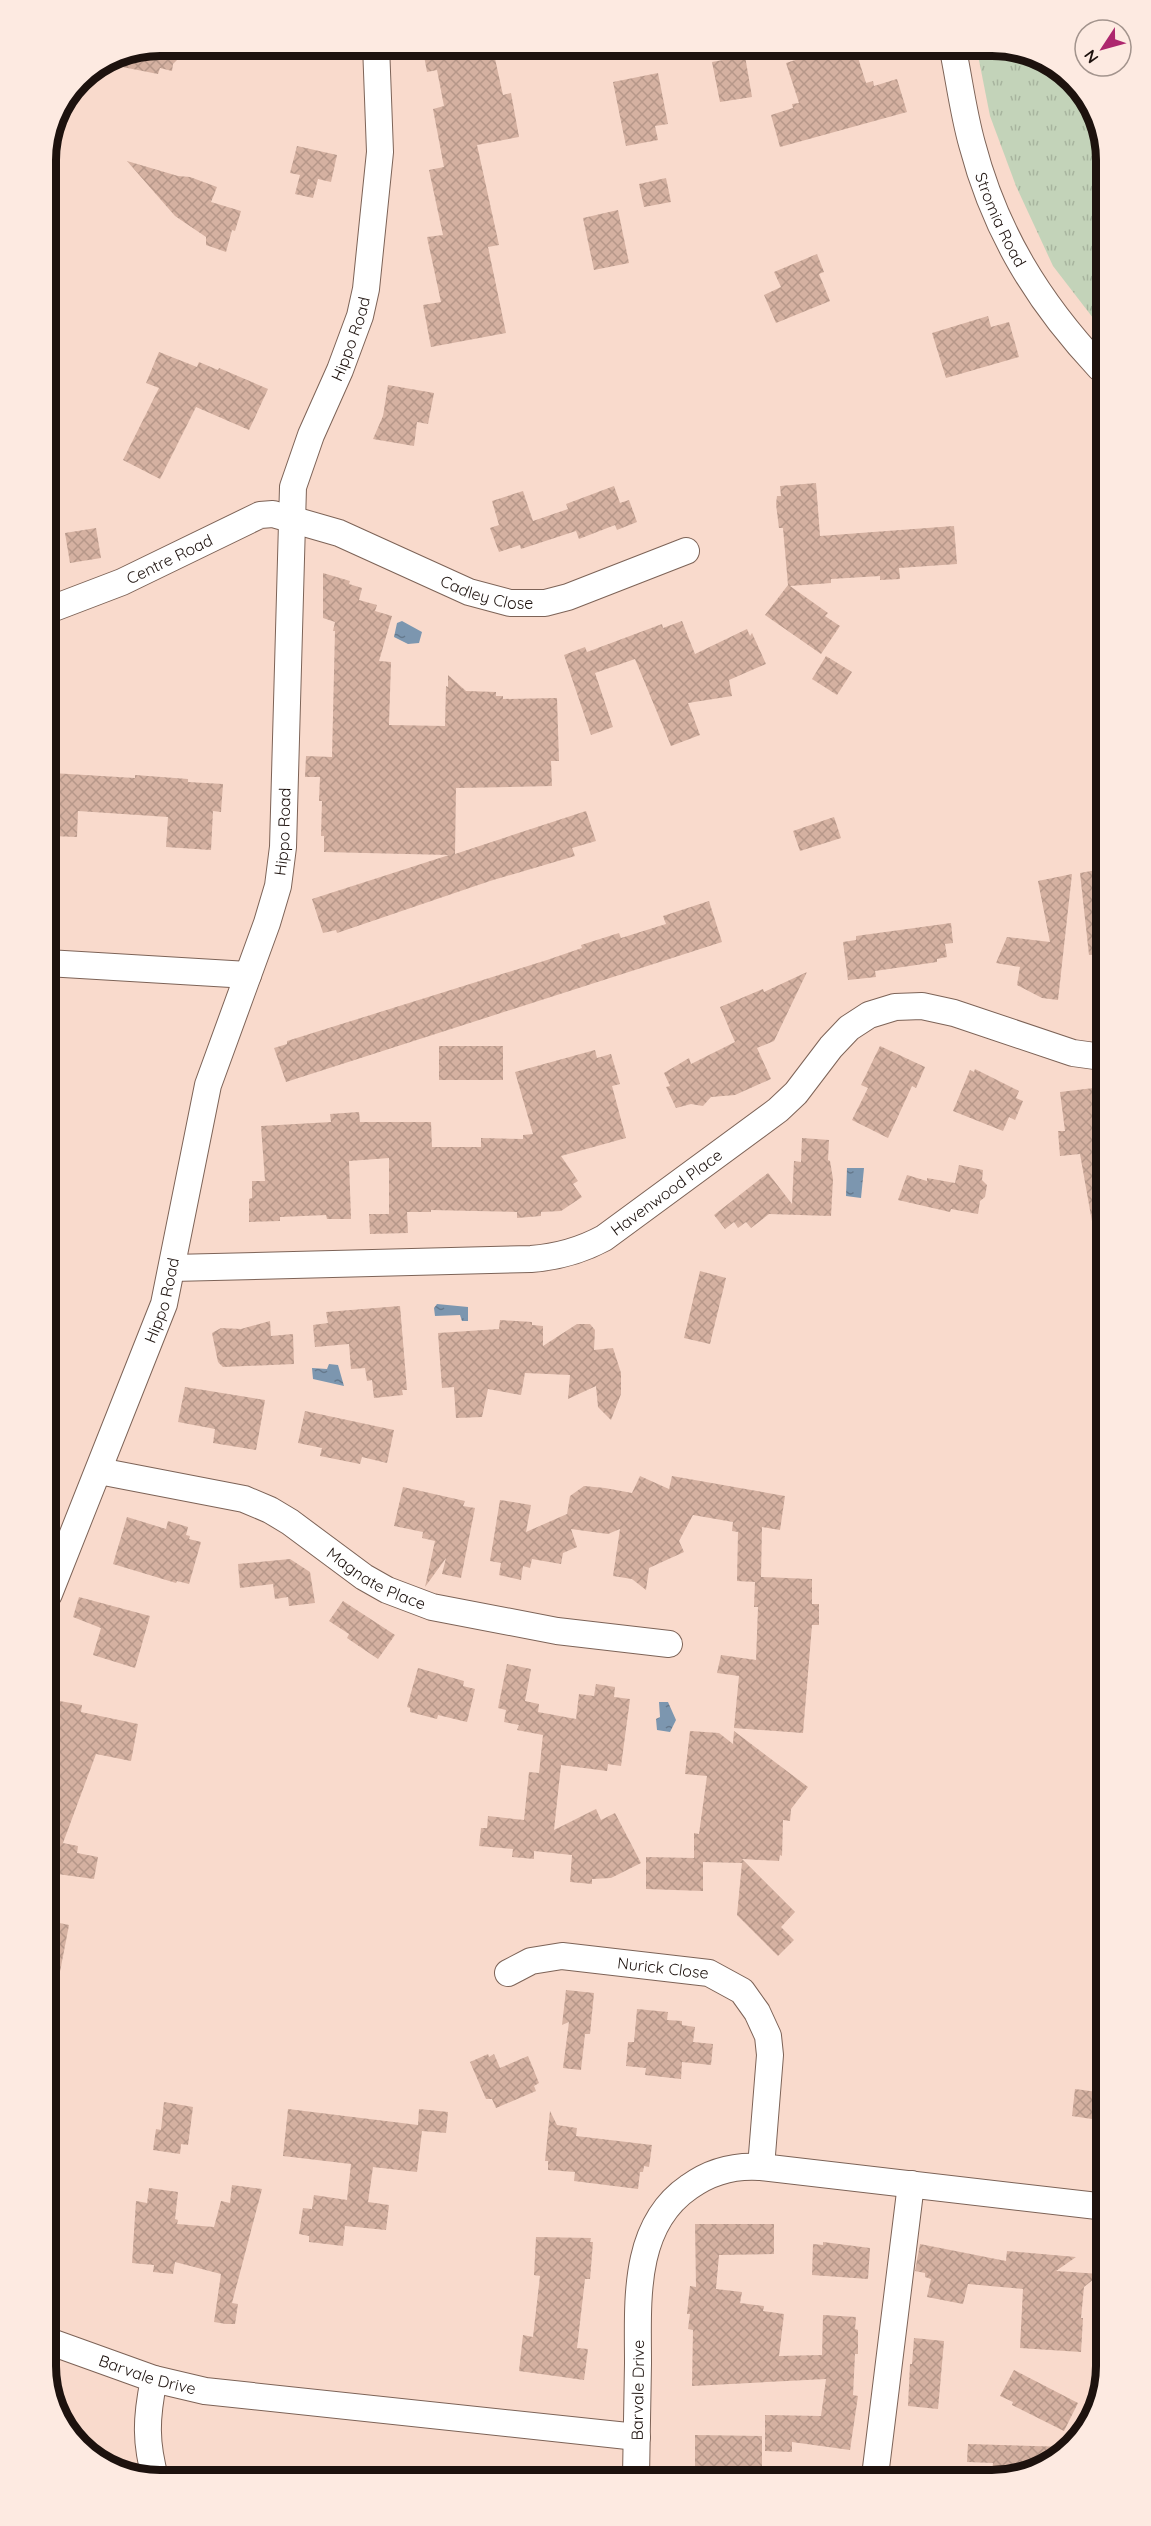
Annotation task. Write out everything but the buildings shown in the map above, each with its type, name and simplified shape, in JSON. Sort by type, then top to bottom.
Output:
[{"type":"street","name":"Hippo Road","points":[[56,1577],[165,1304],[208,1084],[278,886],[283,847],[290,520],[295,476],[340,370],[360,316],[366,290],[380,152],[376,56]]},
{"type":"street","name":"Stromia Road","points":[[954,56],[971,143],[987,194],[1008,243],[1039,294],[1068,334],[1096,363]]},
{"type":"street","name":"Centre Road","points":[[56,607],[122,582],[249,519],[273,514],[290,520]]},
{"type":"street","name":"Cadley Close","points":[[290,520],[339,533],[469,592],[510,603],[545,603],[568,597],[686,551]]},
{"type":"street","points":[[56,964],[248,975]]},
{"type":"street","name":"Havenwood Place","points":[[172,1268],[531,1259],[558,1257],[583,1250],[604,1238],[778,1110],[796,1093],[831,1047],[849,1028],[869,1015],[895,1007],[922,1006],[954,1013],[1073,1053],[1096,1056]]},
{"type":"street","name":"Magnate Place","points":[[99,1471],[244,1499],[290,1522],[364,1577],[387,1590],[432,1607],[557,1631],[669,1644]]},
{"type":"street","name":"Nurick Close","points":[[508,1973],[531,1960],[562,1956],[709,1973],[742,1991],[757,2012],[768,2036],[770,2055],[761,2167]]},
{"type":"street","name":"Barvale Drive","points":[[56,2344],[154,2379],[205,2391],[637,2437],[638,2297],[647,2247],[657,2221],[672,2201],[701,2178],[724,2169],[742,2166],[761,2167],[1096,2206]]},
{"type":"street","points":[[876,2470],[911,2184]]},
{"type":"street","points":[[154,2379],[147,2417],[148,2444],[154,2470]]},
{"type":"street","points":[[636,2470],[637,2437]]},
{"type":"green space","points":[[978,56],[1012,57],[1044,69],[1070,91],[1085,114],[1095,146],[1096,160],[1096,322],[1053,266],[1016,186],[990,116]]},
{"type":"water","points":[[402,621],[422,632],[419,643],[408,644],[394,637],[397,623]]},
{"type":"water","points":[[847,1168],[864,1168],[861,1198],[846,1196]]},
{"type":"water","points":[[437,1304],[468,1307],[468,1321],[462,1321],[460,1315],[435,1316],[434,1308]]},
{"type":"water","points":[[329,1364],[338,1365],[344,1386],[313,1379],[312,1368],[327,1369]]},
{"type":"water","points":[[659,1702],[668,1702],[676,1720],[670,1732],[657,1730],[656,1719],[660,1717]]}]
